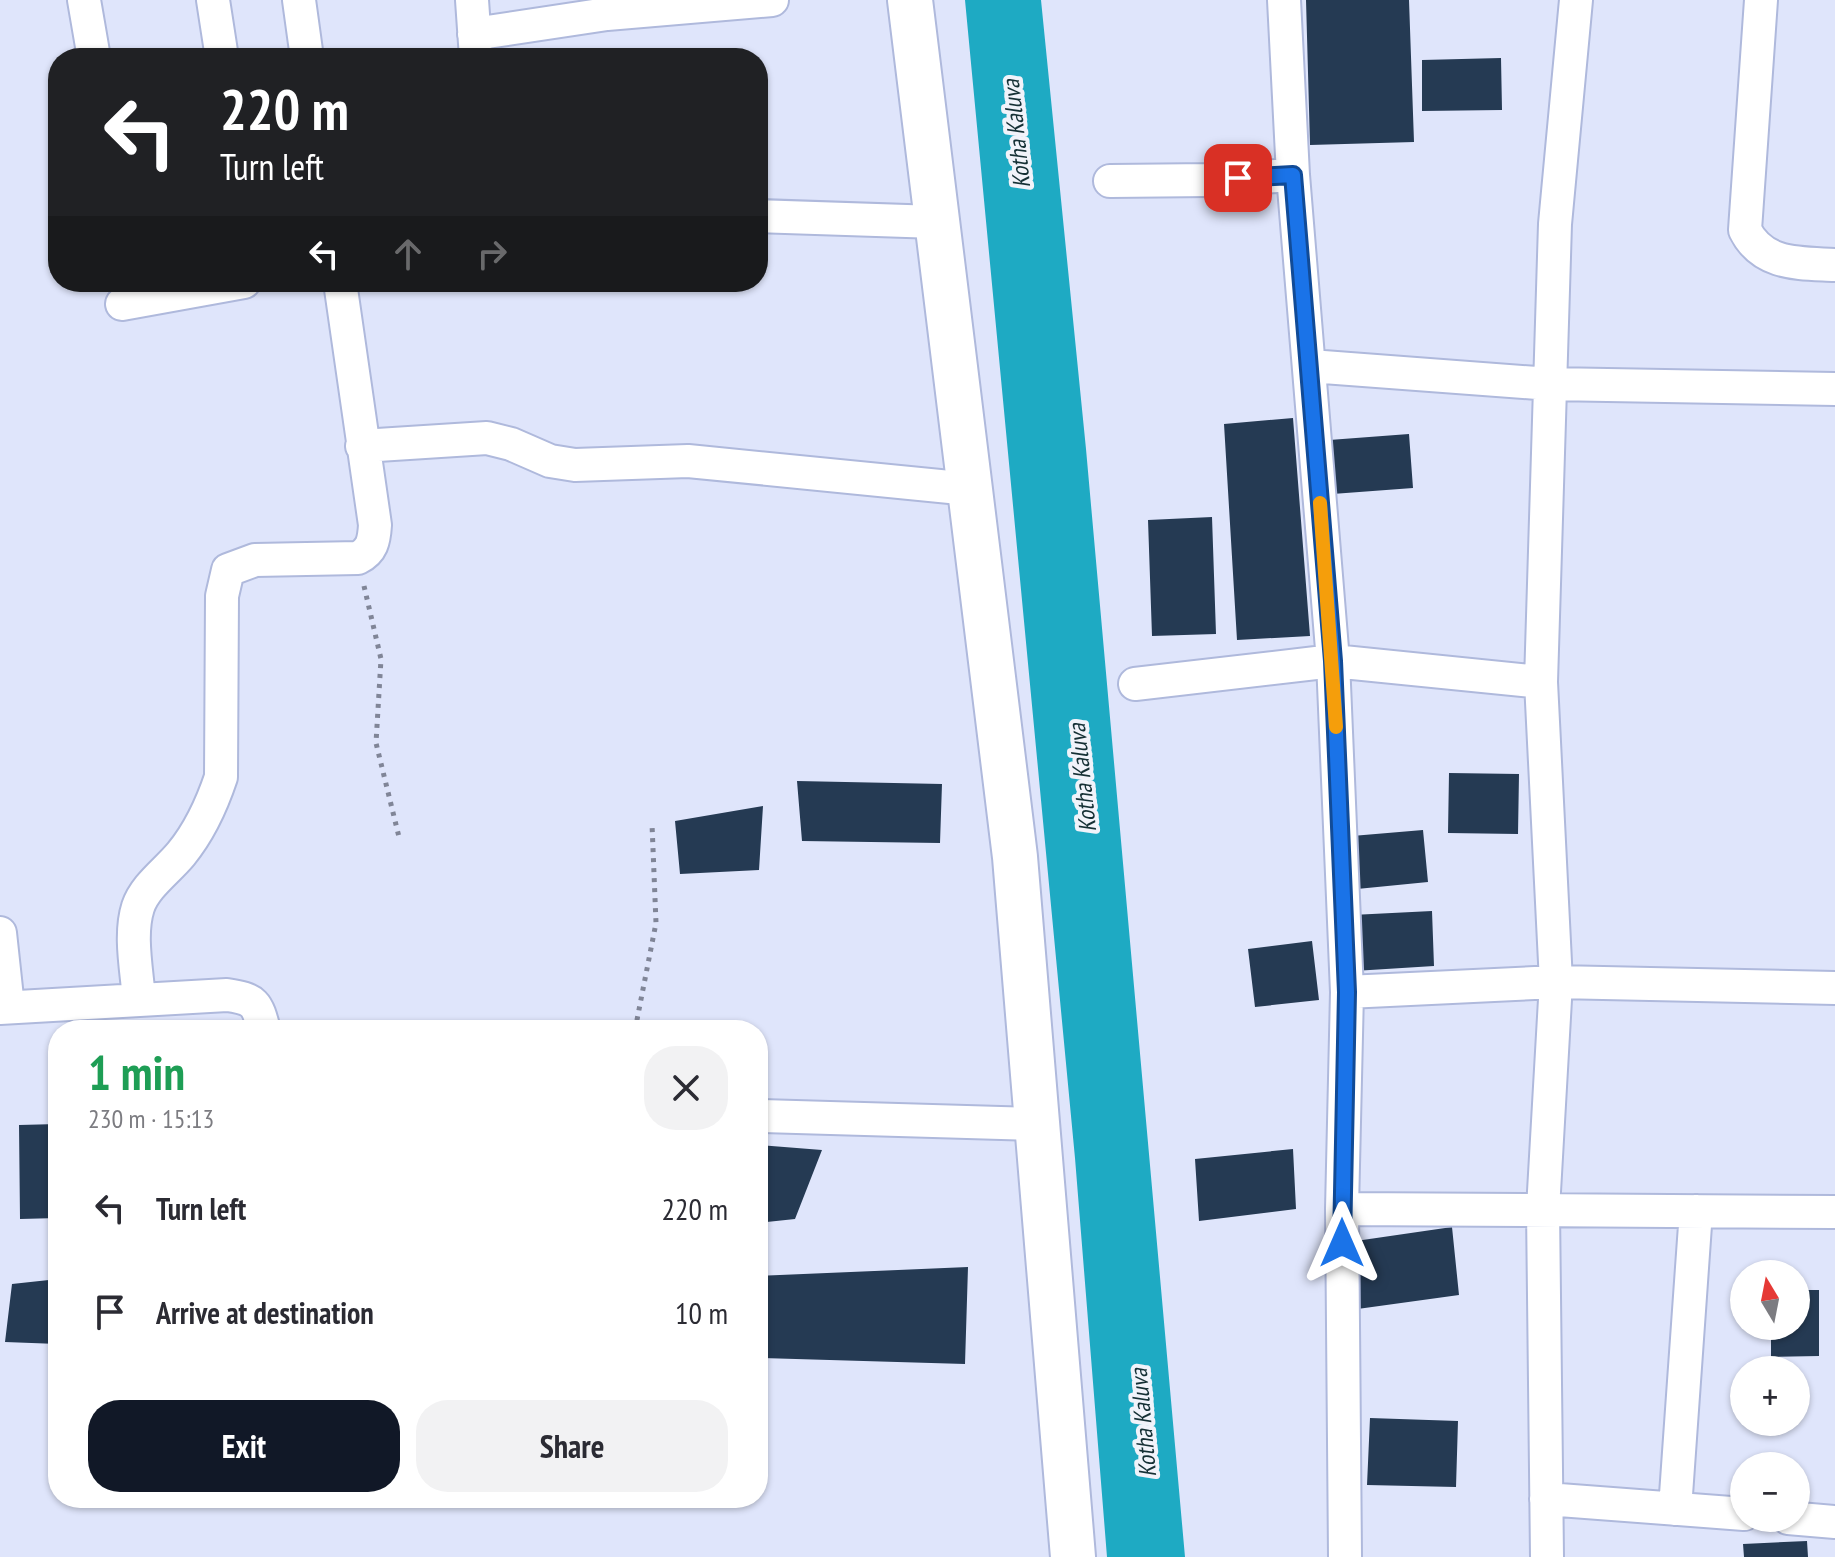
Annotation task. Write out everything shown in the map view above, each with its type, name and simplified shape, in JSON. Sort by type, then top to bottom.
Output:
[{"type":"main road","points":[[910,0],[1015,857],[1073,1557]]},
{"type":"street","points":[[84,0],[92,48]]},
{"type":"street","points":[[213,0],[220,48]]},
{"type":"street","points":[[299,0],[306,48]]},
{"type":"street","points":[[472,0],[475,46],[607,14],[772,0]]},
{"type":"street","points":[[1284,0],[1293,175],[1333,661],[1347,992],[1342,1209],[1345,1557]]},
{"type":"street","points":[[1547,1557],[1543,1209],[1556,982],[1541,682],[1555,224],[1576,0]]},
{"type":"street","points":[[1761,0],[1745,230],[1751,243],[1776,260],[1835,265]]},
{"type":"street","points":[[1110,181],[1293,175]]},
{"type":"street","points":[[768,216],[937,222]]},
{"type":"street","points":[[122,304],[189,292]]},
{"type":"street","points":[[139,1000],[135,926],[138,907],[146,892],[188,844],[213,800],[221,777],[222,596],[228,570],[255,560],[358,558],[368,553],[375,525],[341,292]]},
{"type":"street","points":[[1310,366],[1550,384],[1835,389]]},
{"type":"street","points":[[362,446],[487,438],[511,444],[550,461],[575,465],[688,461],[970,489]]},
{"type":"street","points":[[1135,684],[1333,661],[1541,682]]},
{"type":"street","points":[[0,933],[4,1007],[227,995],[249,998],[259,1010],[262,1020]]},
{"type":"street","points":[[1347,992],[1556,982],[1835,988]]},
{"type":"street","points":[[768,1116],[1037,1124]]},
{"type":"street","points":[[1342,1209],[1835,1212]]},
{"type":"street","points":[[1675,1509],[1696,1211]]},
{"type":"street","points":[[1546,1499],[1730,1513]]},
{"type":"street","points":[[1810,1520],[1835,1522]]},
{"type":"path","points":[[358,558],[381,659],[376,743],[399,837]]},
{"type":"path","points":[[637,1020],[656,923],[652,824]]},
{"type":"water","name":"Kotha Kaluva","points":[[965,0],[1041,0],[1086,449],[1185,1557],[1107,1557],[1075,1158]]},
{"type":"building","points":[[1306,0],[1409,0],[1414,142],[1310,145]]},
{"type":"building","points":[[1501,58],[1502,110],[1422,111],[1422,60]]},
{"type":"building","points":[[1293,418],[1310,636],[1237,640],[1224,424]]},
{"type":"building","points":[[1409,434],[1413,488],[1319,495],[1316,441]]},
{"type":"building","points":[[1212,517],[1216,634],[1152,636],[1148,520]]},
{"type":"building","points":[[1449,773],[1519,774],[1518,834],[1448,833]]},
{"type":"building","points":[[797,781],[942,784],[940,843],[802,841]]},
{"type":"building","points":[[763,806],[759,870],[680,874],[675,821]]},
{"type":"building","points":[[1423,830],[1428,882],[1357,889],[1352,836]]},
{"type":"building","points":[[1432,911],[1434,966],[1354,971],[1352,915]]},
{"type":"building","points":[[1312,941],[1319,1000],[1255,1007],[1248,949]]},
{"type":"building","points":[[48,1124],[48,1218],[20,1219],[19,1125]]},
{"type":"building","points":[[768,1146],[822,1150],[795,1219],[768,1222]]},
{"type":"building","points":[[1293,1149],[1296,1209],[1199,1221],[1195,1159]]},
{"type":"building","points":[[1452,1227],[1459,1295],[1343,1311],[1342,1243]]},
{"type":"building","points":[[968,1267],[965,1364],[768,1358],[768,1276]]},
{"type":"building","points":[[48,1280],[48,1344],[5,1342],[12,1284]]},
{"type":"building","points":[[1810,1290],[1819,1290],[1819,1356],[1771,1356],[1771,1340],[1810,1340]]},
{"type":"building","points":[[1370,1418],[1458,1421],[1456,1487],[1367,1485]]},
{"type":"building","points":[[1807,1541],[1808,1557],[1744,1557],[1743,1544]]},
{"type":"slow traffic","points":[[1320,503],[1336,727]]},
{"type":"route","points":[[1238,178],[1293,175],[1333,661],[1347,992],[1342,1243]]}]
